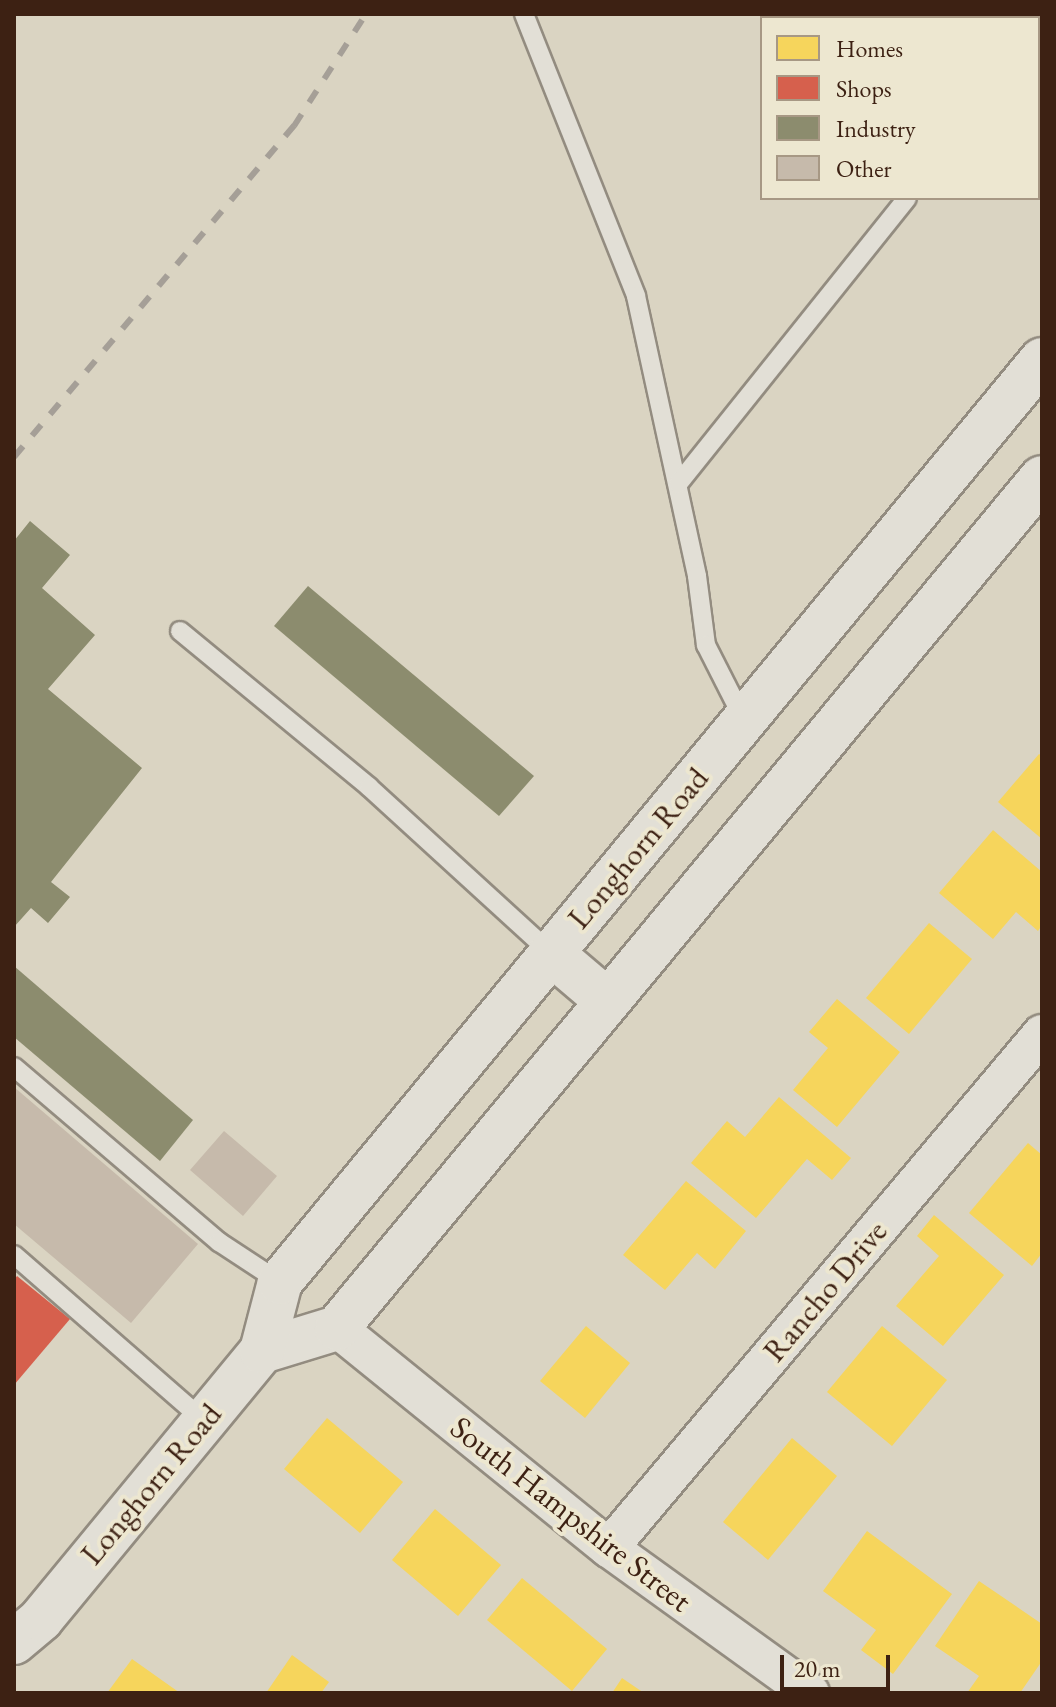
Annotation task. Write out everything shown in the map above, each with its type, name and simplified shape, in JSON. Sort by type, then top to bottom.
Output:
[{"type":"main road","name":"Longhorn Road","points":[[14,1673],[27,1630],[262,1351],[280,1282],[1042,360]]},
{"type":"main road","points":[[262,1351],[337,1328],[605,999],[1042,478]]},
{"type":"main road","points":[[551,953],[605,999]]},
{"type":"street","name":"Rancho Drive","points":[[609,1548],[1042,1034]]},
{"type":"street","name":"South Hampshire Street","points":[[337,1328],[609,1548],[810,1693]]},
{"type":"lane","points":[[524,14],[636,296],[678,484],[706,645],[744,720]]},
{"type":"lane","points":[[678,484],[905,200]]},
{"type":"lane","points":[[180,631],[369,787],[551,953]]},
{"type":"lane","points":[[14,1067],[219,1242],[280,1282]]},
{"type":"lane","points":[[14,1255],[204,1421]]},
{"type":"building: Homes","points":[[1039,754],[1042,756],[1042,839],[998,802]]},
{"type":"building: Homes","points":[[993,830],[1042,872],[1042,925],[1038,931],[1016,912],[993,939],[939,893]]},
{"type":"building: Homes","points":[[929,923],[972,959],[909,1034],[866,998]]},
{"type":"building: Homes","points":[[837,999],[900,1052],[837,1127],[793,1090],[828,1048],[809,1032]]},
{"type":"building: Homes","points":[[779,1097],[851,1158],[832,1180],[807,1159],[756,1218],[691,1163],[727,1121],[745,1137]]},
{"type":"building: Homes","points":[[1028,1143],[1042,1155],[1042,1253],[1032,1266],[969,1213]]},
{"type":"building: Homes","points":[[686,1181],[746,1231],[715,1269],[697,1253],[665,1290],[623,1255]]},
{"type":"building: Homes","points":[[934,1215],[1004,1275],[943,1346],[896,1306],[939,1256],[917,1236]]},
{"type":"building: Homes","points":[[586,1326],[630,1363],[585,1418],[540,1381]]},
{"type":"building: Homes","points":[[882,1326],[947,1380],[892,1446],[827,1392]]},
{"type":"building: Homes","points":[[327,1418],[403,1482],[360,1533],[284,1469]]},
{"type":"building: Homes","points":[[792,1438],[837,1476],[768,1560],[723,1522]]},
{"type":"building: Homes","points":[[435,1509],[501,1565],[458,1616],[392,1560]]},
{"type":"building: Homes","points":[[867,1531],[952,1594],[893,1674],[861,1650],[876,1630],[823,1591]]},
{"type":"building: Homes","points":[[522,1578],[607,1649],[572,1691],[487,1620]]},
{"type":"building: Homes","points":[[979,1581],[1042,1624],[1042,1661],[1020,1693],[967,1693],[979,1676],[935,1646]]},
{"type":"building: Homes","points":[[292,1655],[329,1682],[321,1693],[266,1693]]},
{"type":"building: Homes","points":[[132,1659],[180,1693],[107,1693]]},
{"type":"building: Homes","points":[[622,1678],[644,1693],[612,1693]]},
{"type":"building: Shops","points":[[17,1276],[70,1319],[14,1385],[14,1280]]},
{"type":"building: Industry","points":[[30,521],[70,555],[42,588],[95,635],[48,689],[142,768],[51,882],[70,897],[48,923],[31,908],[14,927],[14,541]]},
{"type":"building: Industry","points":[[308,586],[534,776],[499,816],[274,626]]},
{"type":"building: Industry","points":[[14,966],[193,1120],[160,1161],[14,1037]]},
{"type":"building: Other","points":[[14,1087],[198,1244],[131,1323],[14,1224]]},
{"type":"building: Other","points":[[224,1131],[277,1176],[243,1216],[190,1170]]},
{"type":"railway","points":[[14,457],[294,126],[366,14]]}]
